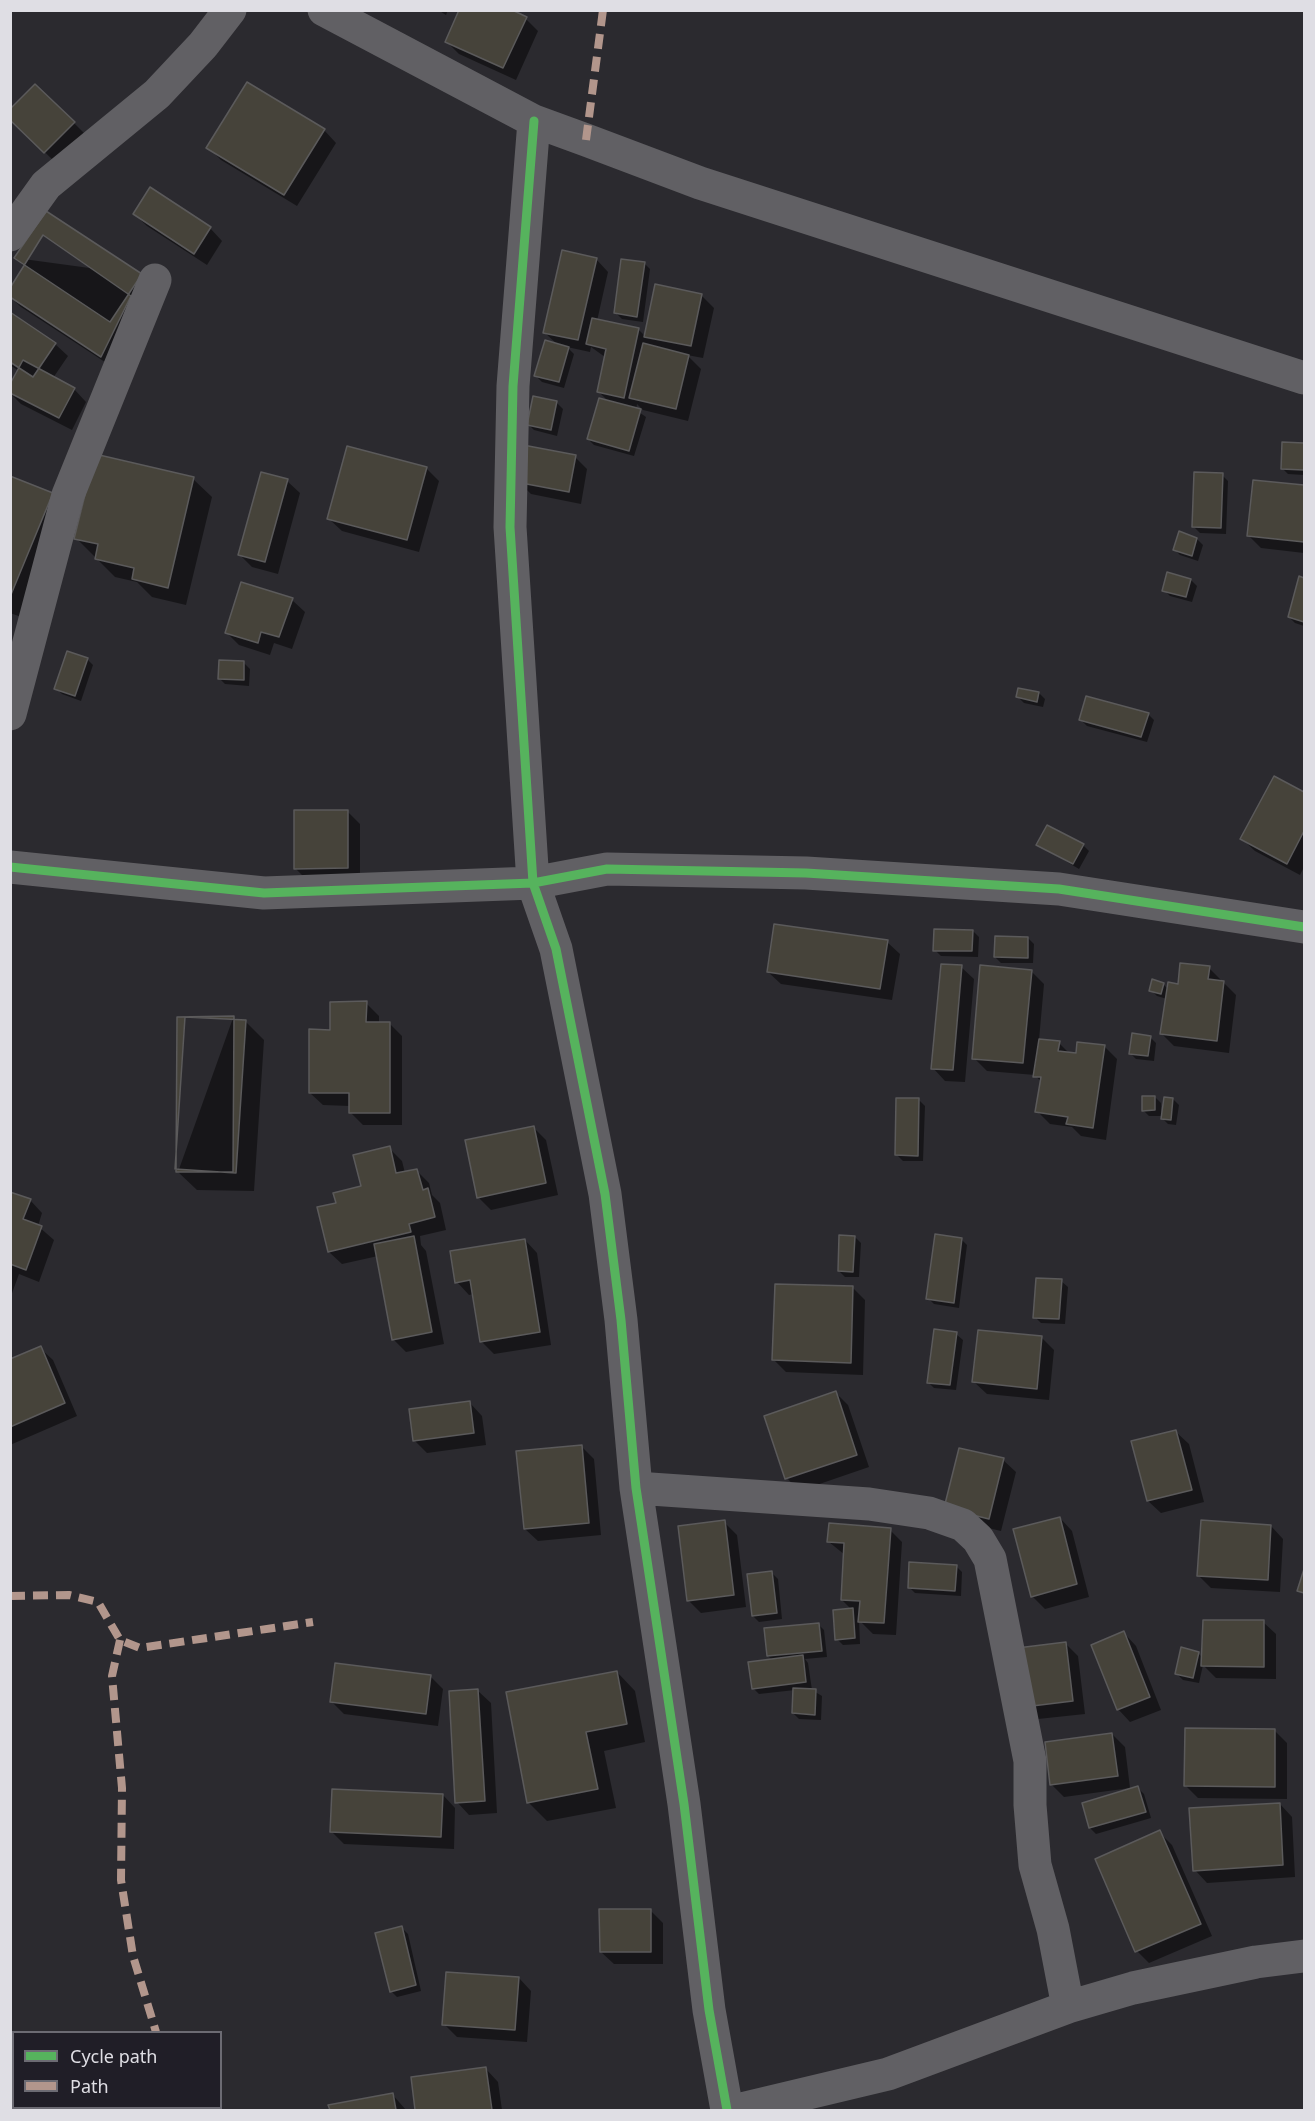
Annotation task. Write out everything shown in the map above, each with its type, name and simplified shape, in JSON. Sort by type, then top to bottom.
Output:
[{"type":"street","points":[[10,235],[46,185],[157,94],[203,45],[230,10]]},
{"type":"street","points":[[324,10],[534,121],[700,183],[1305,378]]},
{"type":"street","points":[[534,121],[513,386],[510,526],[533,883],[556,949],[605,1194],[621,1320],[636,1488],[684,1804],[709,2010],[727,2110]]},
{"type":"street","points":[[10,714],[68,495],[155,280]]},
{"type":"street","points":[[10,867],[264,893],[533,883],[607,869],[806,873],[1059,889],[1305,927]]},
{"type":"street","points":[[636,1488],[822,1500],[928,1513],[963,1525],[978,1539],[990,1559],[1030,1761],[1030,1805],[1035,1865],[1053,1929],[1068,2007]]},
{"type":"street","points":[[737,2110],[888,2074],[1068,2007],[1134,1988],[1256,1962],[1305,1956]]},
{"type":"building","points":[[459,10],[512,10],[527,17],[503,68],[445,42]]},
{"type":"building","points":[[247,82],[325,129],[284,195],[206,148]]},
{"type":"building","points":[[35,84],[75,122],[44,153],[10,120],[10,109]]},
{"type":"building","points":[[150,187],[211,227],[194,254],[133,214]]},
{"type":"building","points":[[46,211],[142,274],[110,322],[14,258]]},
{"type":"building","points":[[43,235],[131,296],[101,357],[10,297],[10,288]]},
{"type":"building","points":[[562,250],[597,258],[578,340],[543,333]]},
{"type":"building","points":[[621,259],[645,262],[637,317],[614,313]]},
{"type":"building","points":[[655,284],[702,294],[691,346],[644,337]]},
{"type":"building","points":[[10,312],[56,343],[33,377],[10,362]]},
{"type":"building","points":[[592,318],[639,328],[624,398],[597,392],[606,349],[586,344]]},
{"type":"building","points":[[545,340],[569,347],[559,382],[534,376]]},
{"type":"building","points":[[643,343],[689,355],[676,409],[629,398]]},
{"type":"building","points":[[23,360],[75,388],[59,418],[10,393],[10,384]]},
{"type":"building","points":[[533,396],[557,401],[551,430],[527,425]]},
{"type":"building","points":[[599,398],[641,409],[629,451],[587,439]]},
{"type":"building","points":[[1282,442],[1304,443],[1304,470],[1281,469]]},
{"type":"building","points":[[523,445],[576,455],[569,492],[516,482]]},
{"type":"building","points":[[347,446],[427,467],[407,540],[327,519]]},
{"type":"building","points":[[95,454],[194,477],[168,588],[132,579],[134,568],[95,559],[98,544],[74,539]]},
{"type":"building","points":[[261,472],[288,479],[265,562],[238,555]]},
{"type":"building","points":[[1194,472],[1223,473],[1221,528],[1192,527]]},
{"type":"building","points":[[10,476],[53,493],[10,597]]},
{"type":"building","points":[[1253,480],[1304,485],[1304,542],[1247,536]]},
{"type":"building","points":[[1179,531],[1197,538],[1192,556],[1173,550]]},
{"type":"building","points":[[1167,572],[1191,579],[1186,597],[1162,591]]},
{"type":"building","points":[[1299,576],[1304,578],[1304,622],[1288,617]]},
{"type":"building","points":[[241,582],[293,598],[279,637],[261,632],[258,643],[225,633]]},
{"type":"building","points":[[67,651],[88,658],[75,696],[54,689]]},
{"type":"building","points":[[219,660],[244,661],[244,680],[218,679]]},
{"type":"building","points":[[1018,688],[1039,692],[1037,702],[1016,697]]},
{"type":"building","points":[[1086,696],[1149,713],[1141,737],[1079,720]]},
{"type":"building","points":[[1274,776],[1304,792],[1304,831],[1287,864],[1240,839]]},
{"type":"building","points":[[294,810],[348,810],[348,868],[294,869]]},
{"type":"building","points":[[1047,825],[1084,844],[1073,864],[1036,845]]},
{"type":"building","points":[[774,924],[888,940],[880,989],[767,972]]},
{"type":"building","points":[[934,929],[973,930],[972,951],[933,951]]},
{"type":"building","points":[[995,936],[1028,937],[1028,958],[994,957]]},
{"type":"building","points":[[1180,963],[1210,966],[1208,979],[1224,981],[1217,1041],[1160,1034],[1168,982],[1178,984]]},
{"type":"building","points":[[941,964],[962,965],[953,1070],[931,1069]]},
{"type":"building","points":[[980,965],[1032,970],[1023,1063],[972,1059]]},
{"type":"building","points":[[1152,979],[1164,983],[1161,994],[1149,991]]},
{"type":"building","points":[[367,1001],[366,1022],[390,1022],[390,1113],[349,1113],[349,1093],[309,1093],[309,1029],[330,1030],[330,1002]]},
{"type":"building","points":[[234,1016],[233,1172],[176,1172],[177,1017]]},
{"type":"building","points":[[185,1017],[246,1020],[236,1173],[175,1169]]},
{"type":"building","points":[[1132,1033],[1151,1036],[1148,1056],[1129,1054]]},
{"type":"building","points":[[1039,1039],[1060,1041],[1058,1051],[1076,1053],[1077,1042],[1105,1045],[1093,1128],[1066,1124],[1068,1117],[1035,1112],[1041,1077],[1033,1077]]},
{"type":"building","points":[[1142,1096],[1155,1096],[1155,1110],[1142,1111]]},
{"type":"building","points":[[1164,1097],[1173,1098],[1171,1120],[1161,1119]]},
{"type":"building","points":[[896,1098],[919,1098],[918,1156],[895,1155]]},
{"type":"building","points":[[534,1126],[546,1183],[477,1198],[465,1140]]},
{"type":"building","points":[[390,1146],[396,1173],[417,1169],[423,1190],[428,1188],[435,1217],[409,1224],[411,1232],[328,1252],[317,1207],[336,1203],[333,1193],[361,1186],[353,1155]]},
{"type":"building","points":[[10,1192],[31,1199],[23,1219],[42,1226],[26,1270],[10,1264]]},
{"type":"building","points":[[935,1234],[962,1238],[954,1303],[926,1299]]},
{"type":"building","points":[[839,1235],[855,1236],[853,1272],[838,1271]]},
{"type":"building","points":[[414,1236],[432,1332],[392,1340],[374,1244]]},
{"type":"building","points":[[525,1239],[540,1332],[480,1342],[470,1280],[455,1283],[450,1251]]},
{"type":"building","points":[[1036,1278],[1062,1279],[1059,1319],[1033,1318]]},
{"type":"building","points":[[775,1284],[853,1286],[851,1363],[772,1360]]},
{"type":"building","points":[[934,1329],[957,1332],[950,1385],[927,1383]]},
{"type":"building","points":[[978,1330],[1042,1336],[1037,1389],[972,1382]]},
{"type":"building","points":[[41,1346],[65,1403],[10,1427],[10,1359]]},
{"type":"building","points":[[836,1391],[857,1455],[785,1479],[764,1416]]},
{"type":"building","points":[[470,1401],[474,1433],[413,1441],[409,1409]]},
{"type":"building","points":[[1176,1430],[1192,1490],[1147,1501],[1131,1441]]},
{"type":"building","points":[[582,1445],[589,1523],[524,1529],[516,1451]]},
{"type":"building","points":[[959,1448],[1004,1458],[989,1519],[944,1508]]},
{"type":"building","points":[[1060,1517],[1077,1584],[1031,1597],[1013,1529]]},
{"type":"building","points":[[725,1520],[734,1595],[687,1601],[678,1526]]},
{"type":"building","points":[[1201,1520],[1271,1525],[1268,1580],[1197,1576]]},
{"type":"building","points":[[829,1523],[891,1528],[884,1623],[858,1622],[860,1601],[841,1600],[844,1543],[827,1542]]},
{"type":"building","points":[[909,1562],[957,1565],[955,1591],[908,1588]]},
{"type":"building","points":[[1304,1569],[1304,1593],[1297,1591]]},
{"type":"building","points":[[772,1571],[777,1613],[752,1616],[747,1574]]},
{"type":"building","points":[[853,1608],[855,1638],[835,1640],[833,1610]]},
{"type":"building","points":[[1203,1620],[1264,1620],[1264,1667],[1201,1666]]},
{"type":"building","points":[[819,1623],[822,1651],[767,1656],[764,1628]]},
{"type":"building","points":[[1124,1631],[1150,1697],[1117,1710],[1091,1645]]},
{"type":"building","points":[[1066,1642],[1073,1701],[1024,1707],[1017,1648]]},
{"type":"building","points":[[1181,1647],[1199,1652],[1193,1678],[1175,1674]]},
{"type":"building","points":[[803,1655],[806,1682],[752,1689],[748,1662]]},
{"type":"building","points":[[335,1663],[431,1675],[426,1714],[330,1702]]},
{"type":"building","points":[[617,1671],[627,1724],[586,1732],[598,1789],[527,1803],[506,1692]]},
{"type":"building","points":[[793,1688],[816,1689],[815,1715],[792,1713]]},
{"type":"building","points":[[478,1689],[485,1801],[455,1803],[449,1691]]},
{"type":"building","points":[[1185,1728],[1275,1729],[1275,1787],[1184,1786]]},
{"type":"building","points":[[1112,1733],[1118,1776],[1050,1785],[1045,1742]]},
{"type":"building","points":[[1138,1786],[1146,1812],[1089,1828],[1082,1803]]},
{"type":"building","points":[[332,1789],[443,1794],[441,1837],[330,1832]]},
{"type":"building","points":[[1280,1803],[1283,1865],[1193,1871],[1189,1808]]},
{"type":"building","points":[[1160,1830],[1201,1924],[1135,1952],[1095,1859]]},
{"type":"building","points":[[599,1909],[651,1909],[651,1952],[600,1952]]},
{"type":"building","points":[[402,1926],[416,1985],[390,1992],[375,1933]]},
{"type":"building","points":[[446,1972],[519,1977],[515,2030],[442,2025]]},
{"type":"building","points":[[486,2067],[492,2110],[415,2110],[411,2077]]},
{"type":"building","points":[[393,2093],[396,2110],[330,2110],[328,2105]]},
{"type":"marked path","points":[[586,140],[603,10]]},
{"type":"marked path","points":[[10,1596],[69,1595],[98,1602],[120,1640],[140,1648],[313,1622]]},
{"type":"marked path","points":[[120,1640],[112,1676],[122,1788],[121,1880],[133,1956],[156,2031]]},
{"type":"cycle path","points":[[534,121],[513,386],[510,527],[533,883],[556,949],[605,1194],[621,1320],[636,1488],[684,1804],[709,2010],[727,2110]]},
{"type":"cycle path","points":[[10,867],[264,893],[533,883],[607,869],[806,873],[1059,889],[1304,927]]}]
